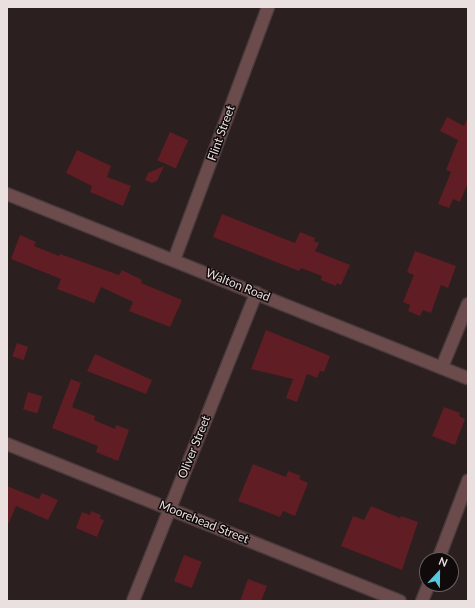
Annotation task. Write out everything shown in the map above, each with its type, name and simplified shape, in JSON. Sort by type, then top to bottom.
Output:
[{"type":"street","name":"Flint Street","points":[[174,260],[268,7]]},
{"type":"street","name":"Walton Road","points":[[7,195],[174,260],[468,378]]},
{"type":"street","name":"Oliver Street","points":[[133,601],[256,293]]},
{"type":"street","points":[[442,367],[468,304]]},
{"type":"street","name":"Moorehead Street","points":[[7,444],[400,601]]},
{"type":"street","points":[[441,552],[468,481]]},
{"type":"building","points":[[447,117],[464,126],[468,117],[468,183],[460,202],[453,199],[449,208],[438,204],[451,172],[446,170],[458,140],[440,131]]},
{"type":"building","points":[[170,132],[188,140],[176,168],[157,160]]},
{"type":"building","points":[[77,150],[111,166],[107,177],[131,186],[123,206],[90,192],[92,186],[66,173]]},
{"type":"building","points":[[164,166],[157,181],[152,183],[145,180],[148,173]]},
{"type":"building","points":[[222,214],[295,243],[300,232],[315,238],[314,241],[319,243],[315,251],[350,265],[341,285],[337,283],[336,286],[321,280],[322,276],[301,268],[299,271],[213,237]]},
{"type":"building","points":[[20,235],[36,242],[34,246],[59,256],[60,254],[119,275],[122,270],[142,280],[141,283],[182,300],[170,327],[129,311],[133,302],[101,287],[94,303],[57,289],[61,279],[11,259]]},
{"type":"building","points":[[415,251],[456,266],[448,288],[441,285],[431,313],[423,310],[420,316],[408,311],[410,305],[403,302],[414,275],[407,272]]},
{"type":"building","points":[[266,330],[330,356],[324,372],[320,371],[317,378],[307,374],[297,402],[286,398],[293,379],[251,369]]},
{"type":"building","points":[[17,343],[28,347],[23,360],[12,356]]},
{"type":"building","points":[[95,354],[152,380],[146,394],[87,371]]},
{"type":"building","points":[[71,379],[81,383],[72,407],[95,416],[94,420],[115,429],[116,425],[129,430],[118,461],[96,452],[98,446],[52,428]]},
{"type":"building","points":[[28,392],[42,396],[37,413],[23,409]]},
{"type":"building","points":[[444,407],[460,413],[459,416],[465,419],[455,445],[432,436]]},
{"type":"building","points":[[253,464],[286,477],[288,471],[301,476],[299,479],[308,483],[295,516],[283,511],[280,517],[238,501]]},
{"type":"building","points":[[7,486],[39,499],[42,493],[58,500],[48,520],[16,506],[7,527]]},
{"type":"building","points":[[371,506],[400,518],[401,516],[418,522],[402,570],[341,546],[353,516],[364,520]]},
{"type":"building","points":[[91,511],[101,515],[100,519],[104,520],[97,537],[76,528],[82,512],[90,515]]},
{"type":"building","points":[[184,555],[202,562],[192,588],[174,581]]},
{"type":"building","points":[[248,579],[267,586],[261,601],[240,601]]}]
